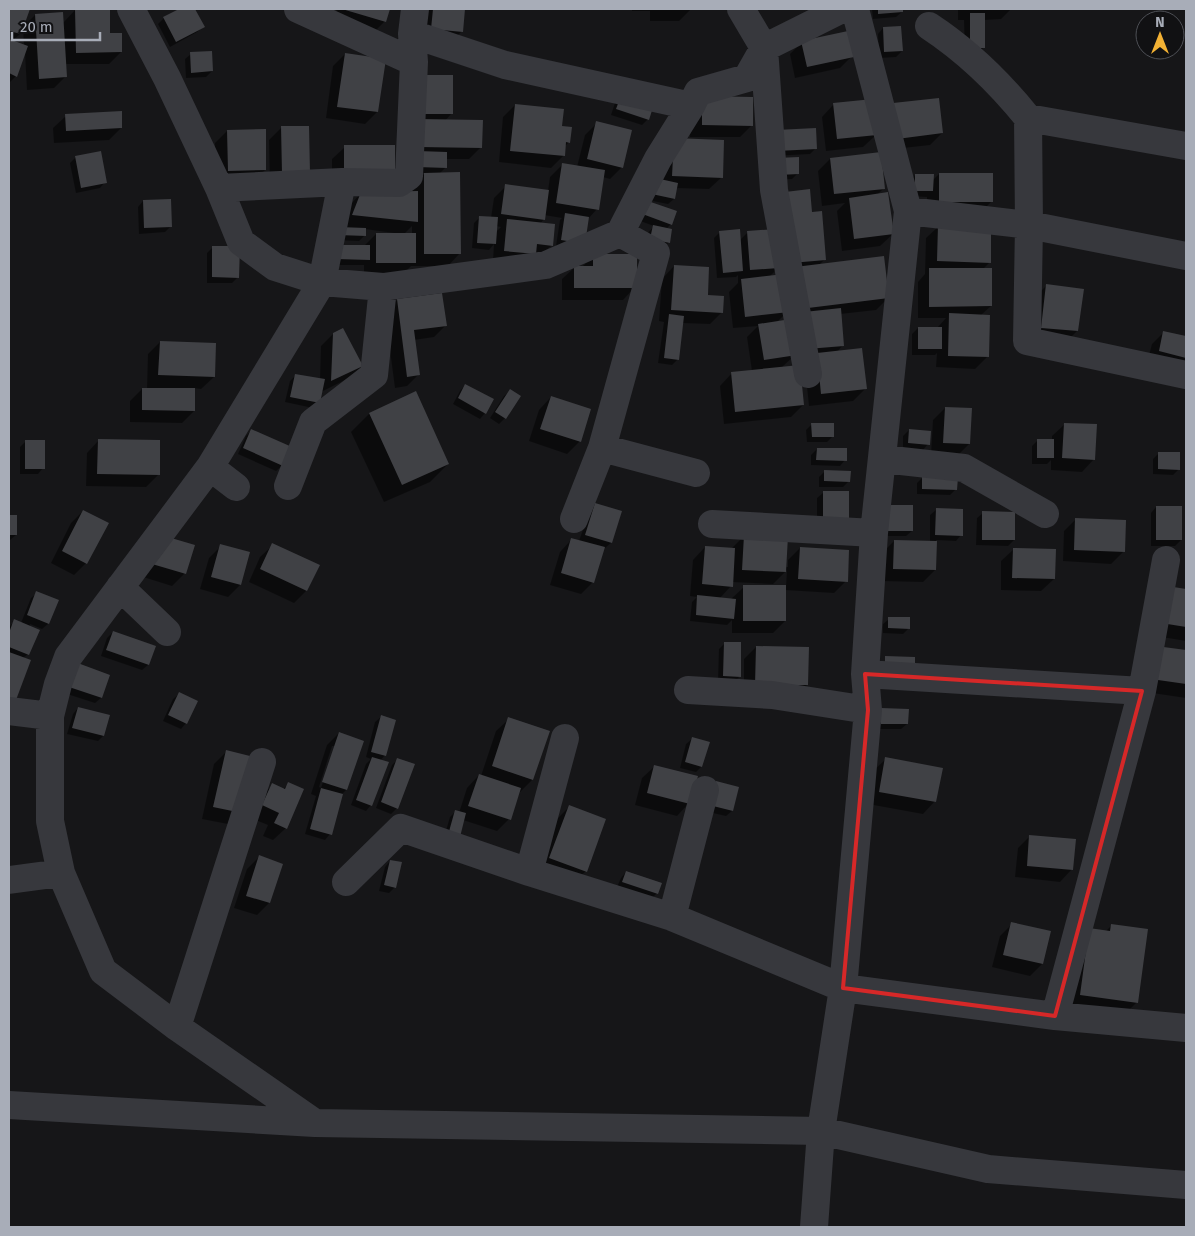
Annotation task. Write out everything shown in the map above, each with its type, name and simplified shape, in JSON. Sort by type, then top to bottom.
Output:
[{"type":"street","points":[[131,9],[168,78],[219,188],[241,242],[275,267],[322,282],[383,287],[546,265],[620,233],[658,160],[698,92],[748,78],[764,48],[842,9]]},
{"type":"street","points":[[298,9],[414,62]]},
{"type":"street","points":[[741,9],[764,48],[774,190],[808,374]]},
{"type":"street","points":[[814,1227],[821,1131],[842,988],[868,710],[865,674],[874,533],[908,211],[855,9]]},
{"type":"street","points":[[219,188],[342,182],[399,183],[410,176],[414,21],[506,65],[691,106]]},
{"type":"street","points":[[929,26],[952,41],[1004,88],[1028,118],[1027,341],[1186,376]]},
{"type":"street","points":[[1028,118],[1186,146]]},
{"type":"street","points":[[315,1123],[177,1027],[103,971],[61,873],[50,821],[50,716],[58,684],[68,657],[210,467],[322,282],[342,182]]},
{"type":"street","points":[[908,211],[1029,225],[1186,256]]},
{"type":"street","points":[[574,518],[602,448],[656,254],[620,233]]},
{"type":"street","points":[[288,486],[313,422],[374,375],[383,287]]},
{"type":"street","points":[[602,448],[696,474]]},
{"type":"street","points":[[883,459],[964,468],[1045,514]]},
{"type":"street","points":[[210,467],[236,487]]},
{"type":"street","points":[[712,524],[874,533]]},
{"type":"street","points":[[1055,1016],[1142,691],[1166,560]]},
{"type":"street","points":[[120,587],[166,632]]},
{"type":"street","points":[[865,674],[1142,691]]},
{"type":"street","points":[[688,690],[772,695],[868,710]]},
{"type":"street","points":[[9,712],[50,716]]},
{"type":"street","points":[[529,872],[565,738]]},
{"type":"street","points":[[177,1027],[262,762]]},
{"type":"street","points":[[672,917],[705,790]]},
{"type":"street","points":[[346,882],[401,828],[529,872],[672,917],[842,988],[1055,1016],[1186,1028]]},
{"type":"street","points":[[9,880],[61,873]]},
{"type":"street","points":[[9,1105],[315,1123],[821,1131],[988,1169],[1186,1185]]},
{"type":"highlighted area","points":[[865,674],[1142,691],[1055,1016],[843,988],[868,710]]},
{"type":"building","points":[[9,9],[30,9],[21,34],[9,31]]},
{"type":"building","points":[[75,9],[110,9],[110,33],[122,33],[122,52],[76,53]]},
{"type":"building","points":[[179,9],[195,9],[205,27],[176,42],[163,17]]},
{"type":"building","points":[[342,9],[390,9],[386,22]]},
{"type":"building","points":[[433,9],[465,9],[463,32],[431,29]]},
{"type":"building","points":[[878,9],[903,9],[903,12],[878,14]]},
{"type":"building","points":[[63,12],[67,77],[39,79],[35,14]]},
{"type":"building","points":[[970,13],[985,13],[985,48],[970,48]]},
{"type":"building","points":[[901,26],[903,51],[884,52],[883,27]]},
{"type":"building","points":[[848,31],[854,57],[807,67],[801,41]]},
{"type":"building","points":[[9,39],[28,46],[17,77],[9,73]]},
{"type":"building","points":[[212,51],[213,71],[191,73],[190,52]]},
{"type":"building","points":[[345,53],[386,59],[378,112],[337,107]]},
{"type":"building","points":[[418,75],[453,75],[453,114],[418,114]]},
{"type":"building","points":[[622,93],[654,104],[649,120],[616,109]]},
{"type":"building","points":[[702,96],[753,97],[753,126],[702,125]]},
{"type":"building","points":[[939,98],[943,133],[897,139],[893,103]]},
{"type":"building","points":[[873,99],[877,135],[837,139],[833,103]]},
{"type":"building","points":[[515,104],[564,109],[562,126],[572,127],[570,143],[566,142],[565,156],[510,151]]},
{"type":"building","points":[[122,111],[122,128],[66,131],[65,114]]},
{"type":"building","points":[[419,119],[483,120],[482,148],[419,147]]},
{"type":"building","points":[[596,121],[632,130],[623,168],[587,159]]},
{"type":"building","points":[[281,126],[309,126],[310,173],[282,174]]},
{"type":"building","points":[[816,128],[817,149],[777,151],[776,130]]},
{"type":"building","points":[[266,129],[266,170],[228,171],[227,130]]},
{"type":"building","points":[[674,138],[724,140],[723,178],[672,176]]},
{"type":"building","points":[[344,145],[395,145],[395,173],[344,173]]},
{"type":"building","points":[[101,151],[107,183],[81,188],[75,156]]},
{"type":"building","points":[[418,151],[447,152],[447,168],[417,167]]},
{"type":"building","points":[[881,152],[885,189],[834,194],[830,158]]},
{"type":"building","points":[[799,157],[799,174],[778,175],[777,158]]},
{"type":"building","points":[[562,163],[605,170],[599,210],[556,203]]},
{"type":"building","points":[[460,172],[461,254],[424,254],[424,173]]},
{"type":"building","points":[[939,173],[993,173],[993,202],[939,202]]},
{"type":"building","points":[[915,174],[934,174],[933,191],[915,191]]},
{"type":"building","points":[[651,177],[678,183],[675,199],[647,193]]},
{"type":"building","points":[[505,184],[549,190],[545,220],[501,214]]},
{"type":"building","points":[[810,189],[812,212],[822,211],[826,260],[791,263],[785,192]]},
{"type":"building","points":[[418,191],[418,222],[352,215],[361,192]]},
{"type":"building","points":[[888,192],[894,234],[854,239],[849,198]]},
{"type":"building","points":[[171,199],[172,227],[144,228],[143,200]]},
{"type":"building","points":[[642,199],[677,211],[672,225],[637,212]]},
{"type":"building","points":[[565,213],[589,217],[585,244],[561,240]]},
{"type":"building","points":[[479,216],[498,217],[496,244],[477,243]]},
{"type":"building","points":[[507,219],[555,224],[553,246],[537,244],[536,254],[504,251]]},
{"type":"building","points":[[653,225],[672,229],[670,243],[650,239]]},
{"type":"building","points":[[938,225],[991,226],[991,263],[937,261]]},
{"type":"building","points":[[339,227],[366,228],[366,236],[338,235]]},
{"type":"building","points":[[740,229],[743,271],[723,273],[719,231]]},
{"type":"building","points":[[777,229],[779,268],[750,270],[747,231]]},
{"type":"building","points":[[376,233],[416,233],[416,263],[376,263]]},
{"type":"building","points":[[336,245],[370,245],[370,260],[336,259]]},
{"type":"building","points":[[212,246],[240,246],[239,278],[212,277]]},
{"type":"building","points":[[593,254],[637,254],[637,288],[574,288],[574,266],[593,266]]},
{"type":"building","points":[[884,256],[889,298],[800,309],[795,267]]},
{"type":"building","points":[[674,265],[709,267],[708,295],[724,296],[723,313],[671,310]]},
{"type":"building","points":[[929,268],[992,268],[992,306],[929,307]]},
{"type":"building","points":[[784,274],[789,312],[745,317],[741,279]]},
{"type":"building","points":[[1046,284],[1084,289],[1078,331],[1041,328]]},
{"type":"building","points":[[442,293],[447,326],[414,330],[420,375],[407,377],[397,299]]},
{"type":"building","points":[[841,308],[844,346],[807,349],[804,312]]},
{"type":"building","points":[[949,313],[990,315],[989,357],[948,356]]},
{"type":"building","points":[[669,314],[684,316],[679,360],[664,358]]},
{"type":"building","points":[[791,319],[797,355],[764,360],[758,324]]},
{"type":"building","points":[[918,327],[942,327],[942,349],[918,349]]},
{"type":"building","points":[[343,328],[363,366],[331,381],[333,333]]},
{"type":"building","points":[[1163,331],[1186,336],[1186,358],[1159,351]]},
{"type":"building","points":[[160,341],[216,343],[215,377],[158,375]]},
{"type":"building","points":[[862,348],[867,389],[821,394],[817,353]]},
{"type":"building","points":[[800,365],[804,405],[735,412],[731,372]]},
{"type":"building","points":[[295,374],[325,379],[320,403],[290,397]]},
{"type":"building","points":[[465,384],[494,399],[486,414],[458,398]]},
{"type":"building","points":[[142,388],[195,388],[195,411],[142,410]]},
{"type":"building","points":[[510,389],[521,396],[506,419],[495,412]]},
{"type":"building","points":[[416,391],[449,464],[402,485],[369,413]]},
{"type":"building","points":[[551,396],[591,409],[581,442],[540,429]]},
{"type":"building","points":[[945,407],[972,408],[970,444],[943,443]]},
{"type":"building","points":[[811,423],[834,423],[834,437],[812,437]]},
{"type":"building","points":[[1064,423],[1097,424],[1095,460],[1062,458]]},
{"type":"building","points":[[251,429],[292,447],[283,466],[243,448]]},
{"type":"building","points":[[909,429],[931,431],[930,445],[908,443]]},
{"type":"building","points":[[98,439],[160,440],[160,475],[97,474]]},
{"type":"building","points":[[1037,439],[1054,439],[1054,458],[1037,458]]},
{"type":"building","points":[[25,440],[45,440],[45,469],[25,469]]},
{"type":"building","points":[[817,448],[847,448],[847,461],[816,460]]},
{"type":"building","points":[[1158,452],[1180,452],[1180,470],[1158,469]]},
{"type":"building","points":[[824,470],[851,471],[850,482],[824,481]]},
{"type":"building","points":[[922,475],[958,477],[957,490],[922,489]]},
{"type":"building","points":[[823,491],[849,491],[849,523],[823,523]]},
{"type":"building","points":[[595,503],[622,511],[612,543],[585,535]]},
{"type":"building","points":[[885,505],[913,505],[913,531],[885,531]]},
{"type":"building","points":[[1156,506],[1182,506],[1182,540],[1156,540]]},
{"type":"building","points":[[936,508],[963,509],[963,536],[935,535]]},
{"type":"building","points":[[83,510],[109,523],[87,564],[62,551]]},
{"type":"building","points":[[982,511],[1015,512],[1015,540],[982,540]]},
{"type":"building","points":[[9,515],[17,515],[17,535],[9,535]]},
{"type":"building","points":[[1075,518],[1126,520],[1125,552],[1074,550]]},
{"type":"building","points":[[161,535],[195,545],[186,574],[152,564]]},
{"type":"building","points":[[744,535],[788,536],[786,572],[742,570]]},
{"type":"building","points":[[571,538],[605,547],[594,583],[561,573]]},
{"type":"building","points":[[894,540],[937,541],[936,570],[893,569]]},
{"type":"building","points":[[272,543],[320,565],[307,591],[260,569]]},
{"type":"building","points":[[220,544],[250,552],[241,585],[211,577]]},
{"type":"building","points":[[705,546],[735,548],[733,587],[702,584]]},
{"type":"building","points":[[800,547],[849,550],[848,582],[798,579]]},
{"type":"building","points":[[1013,548],[1056,549],[1055,579],[1012,578]]},
{"type":"building","points":[[743,585],[786,585],[786,621],[743,621]]},
{"type":"building","points":[[1161,585],[1186,589],[1186,627],[1155,622]]},
{"type":"building","points":[[36,591],[59,600],[49,624],[27,615]]},
{"type":"building","points":[[697,595],[736,599],[734,619],[696,615]]},
{"type":"building","points":[[888,617],[910,617],[910,629],[888,628]]},
{"type":"building","points":[[14,619],[40,630],[29,655],[9,647],[9,633]]},
{"type":"building","points":[[113,631],[156,646],[149,665],[106,650]]},
{"type":"building","points":[[724,642],[741,642],[741,677],[723,676]]},
{"type":"building","points":[[756,646],[809,647],[808,685],[755,685]]},
{"type":"building","points":[[1156,646],[1186,650],[1186,684],[1151,679]]},
{"type":"building","points":[[9,652],[31,660],[16,700],[9,697]]},
{"type":"building","points":[[885,656],[915,657],[915,669],[885,669]]},
{"type":"building","points":[[75,662],[110,675],[102,698],[66,686]]},
{"type":"building","points":[[179,692],[198,701],[187,724],[168,715]]},
{"type":"building","points":[[78,707],[110,715],[104,736],[72,728]]},
{"type":"building","points":[[881,708],[909,709],[908,724],[881,724]]},
{"type":"building","points":[[381,715],[396,720],[386,756],[371,752]]},
{"type":"building","points":[[508,717],[550,731],[533,780],[492,766]]},
{"type":"building","points":[[339,732],[364,741],[347,790],[322,782]]},
{"type":"building","points":[[692,737],[710,742],[702,767],[685,762]]},
{"type":"building","points":[[226,750],[254,757],[242,813],[213,807]]},
{"type":"building","points":[[372,757],[389,762],[372,806],[356,800]]},
{"type":"building","points":[[885,757],[943,768],[936,802],[879,792]]},
{"type":"building","points":[[397,758],[415,764],[398,809],[381,802]]},
{"type":"building","points":[[654,765],[698,776],[690,804],[647,793]]},
{"type":"building","points":[[479,774],[521,788],[511,820],[468,806]]},
{"type":"building","points":[[716,781],[739,787],[733,811],[709,805]]},
{"type":"building","points":[[288,782],[304,789],[287,829],[274,823],[279,813],[262,805],[272,783],[285,789]]},
{"type":"building","points":[[321,788],[343,794],[332,835],[310,829]]},
{"type":"building","points":[[569,805],[606,819],[587,872],[549,858]]},
{"type":"building","points":[[455,810],[466,813],[460,837],[448,835]]},
{"type":"building","points":[[1029,835],[1076,839],[1073,870],[1027,866]]},
{"type":"building","points":[[259,855],[283,864],[270,903],[246,896]]},
{"type":"building","points":[[390,860],[402,862],[396,888],[384,885]]},
{"type":"building","points":[[626,871],[662,883],[658,894],[622,882]]},
{"type":"building","points":[[1011,922],[1051,931],[1043,964],[1003,955]]},
{"type":"building","points":[[1111,924],[1148,929],[1138,1003],[1080,995],[1089,928],[1110,931]]}]
